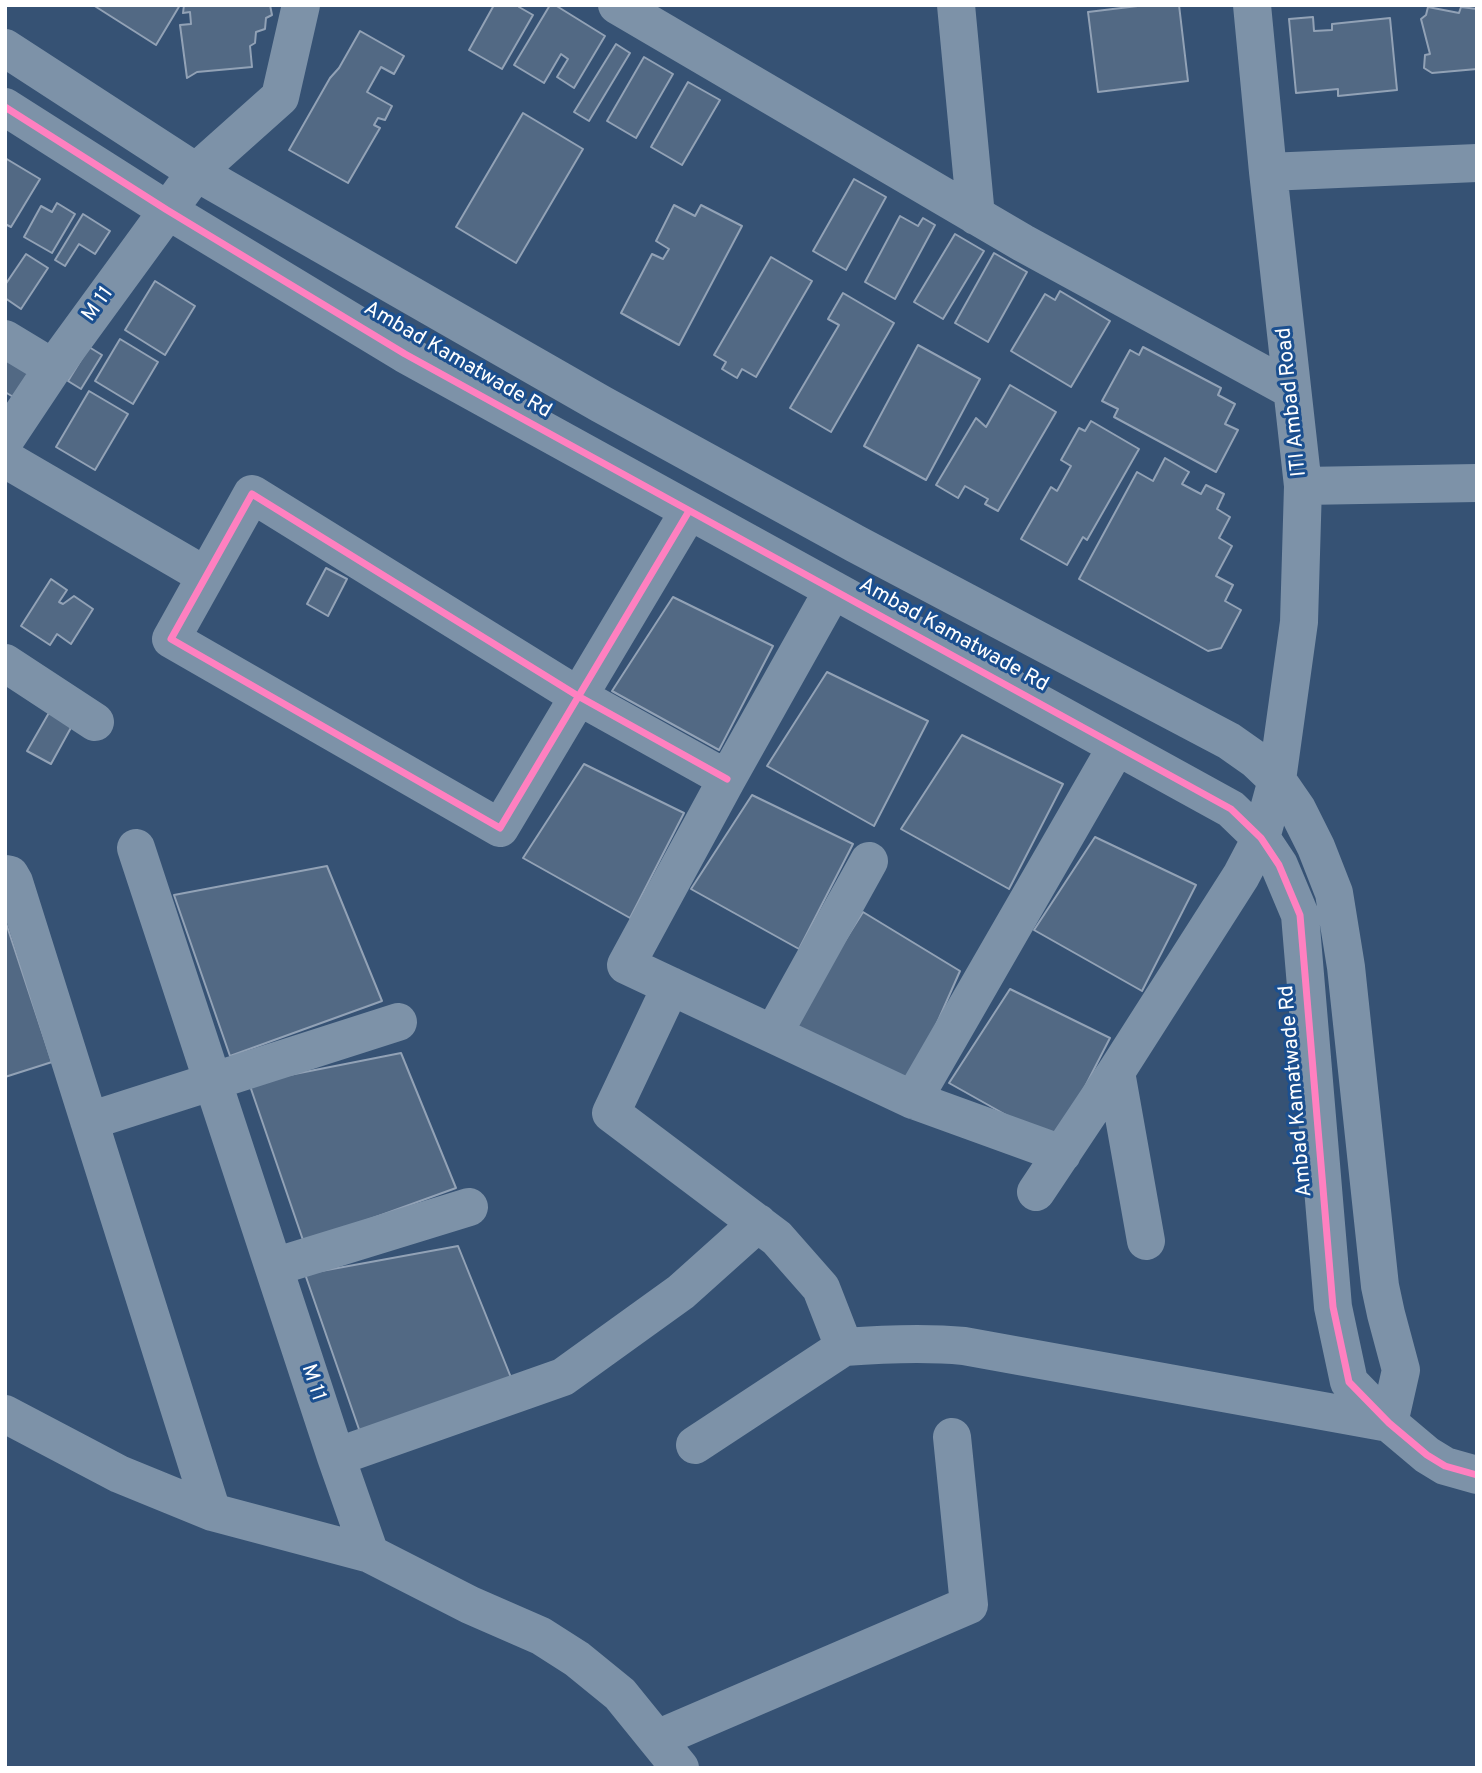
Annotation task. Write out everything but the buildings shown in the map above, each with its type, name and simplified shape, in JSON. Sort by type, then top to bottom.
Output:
[{"type":"street","name":"M 11","points":[[5,440],[53,368],[196,172],[280,97],[301,5]]},
{"type":"street","points":[[617,5],[1023,243],[1292,390]]},
{"type":"street","points":[[956,5],[976,216]]},
{"type":"street","name":"ITI Ambad Road","points":[[1036,1192],[1241,876],[1261,838],[1277,780],[1299,622],[1303,486],[1252,5]]},
{"type":"street","name":"Ambad Kamatwade Rd","points":[[5,48],[196,172],[601,404],[856,544],[1229,741],[1256,760],[1277,780],[1297,809],[1334,893],[1346,967],[1380,1286],[1401,1370],[1389,1423]]},
{"type":"street","name":"Ambad Kamatwade Rd","points":[[5,107],[167,211],[405,354],[1231,809],[1261,838],[1279,865],[1300,915],[1333,1307],[1349,1382],[1389,1423],[1427,1455],[1446,1466],[1477,1475]]},
{"type":"street","points":[[1268,172],[1477,163]]},
{"type":"street","points":[[5,339],[53,368]]},
{"type":"street","points":[[5,459],[206,576]]},
{"type":"street","points":[[1303,486],[1477,483]]},
{"type":"street","points":[[690,511],[578,696],[500,828],[171,639],[252,494],[578,696],[727,779]]},
{"type":"street","points":[[833,590],[626,965],[913,1100],[1062,1153]]},
{"type":"street","points":[[5,663],[95,722]]},
{"type":"street","points":[[913,1100],[1117,746]]},
{"type":"street","name":"M 11","points":[[136,848],[370,1554]]},
{"type":"street","points":[[773,1034],[869,861]]},
{"type":"street","points":[[5,874],[10,875],[14,882],[212,1512]]},
{"type":"street","points":[[1301,934],[1339,929]]},
{"type":"street","points":[[671,986],[611,1113],[776,1238],[821,1288],[844,1347]]},
{"type":"street","points":[[89,1121],[398,1022]]},
{"type":"street","points":[[1116,1072],[1146,1241]]},
{"type":"street","points":[[274,1267],[469,1207]]},
{"type":"street","points":[[336,1457],[563,1377],[681,1292],[758,1223]]},
{"type":"street","points":[[695,1445],[844,1347],[930,1343],[964,1346],[1389,1423]]},
{"type":"street","points":[[5,1414],[119,1474],[212,1512],[370,1554],[470,1605],[541,1636],[577,1659],[620,1694],[668,1754],[969,1605],[951,1437]]},
{"type":"cycle path","points":[[5,107],[167,210],[405,354],[1231,809],[1261,838],[1279,865],[1300,915],[1333,1307],[1349,1382],[1389,1423],[1427,1455],[1445,1466],[1477,1475]]},
{"type":"cycle path","points":[[689,511],[500,828],[171,639],[252,494],[578,696],[727,779]]}]
